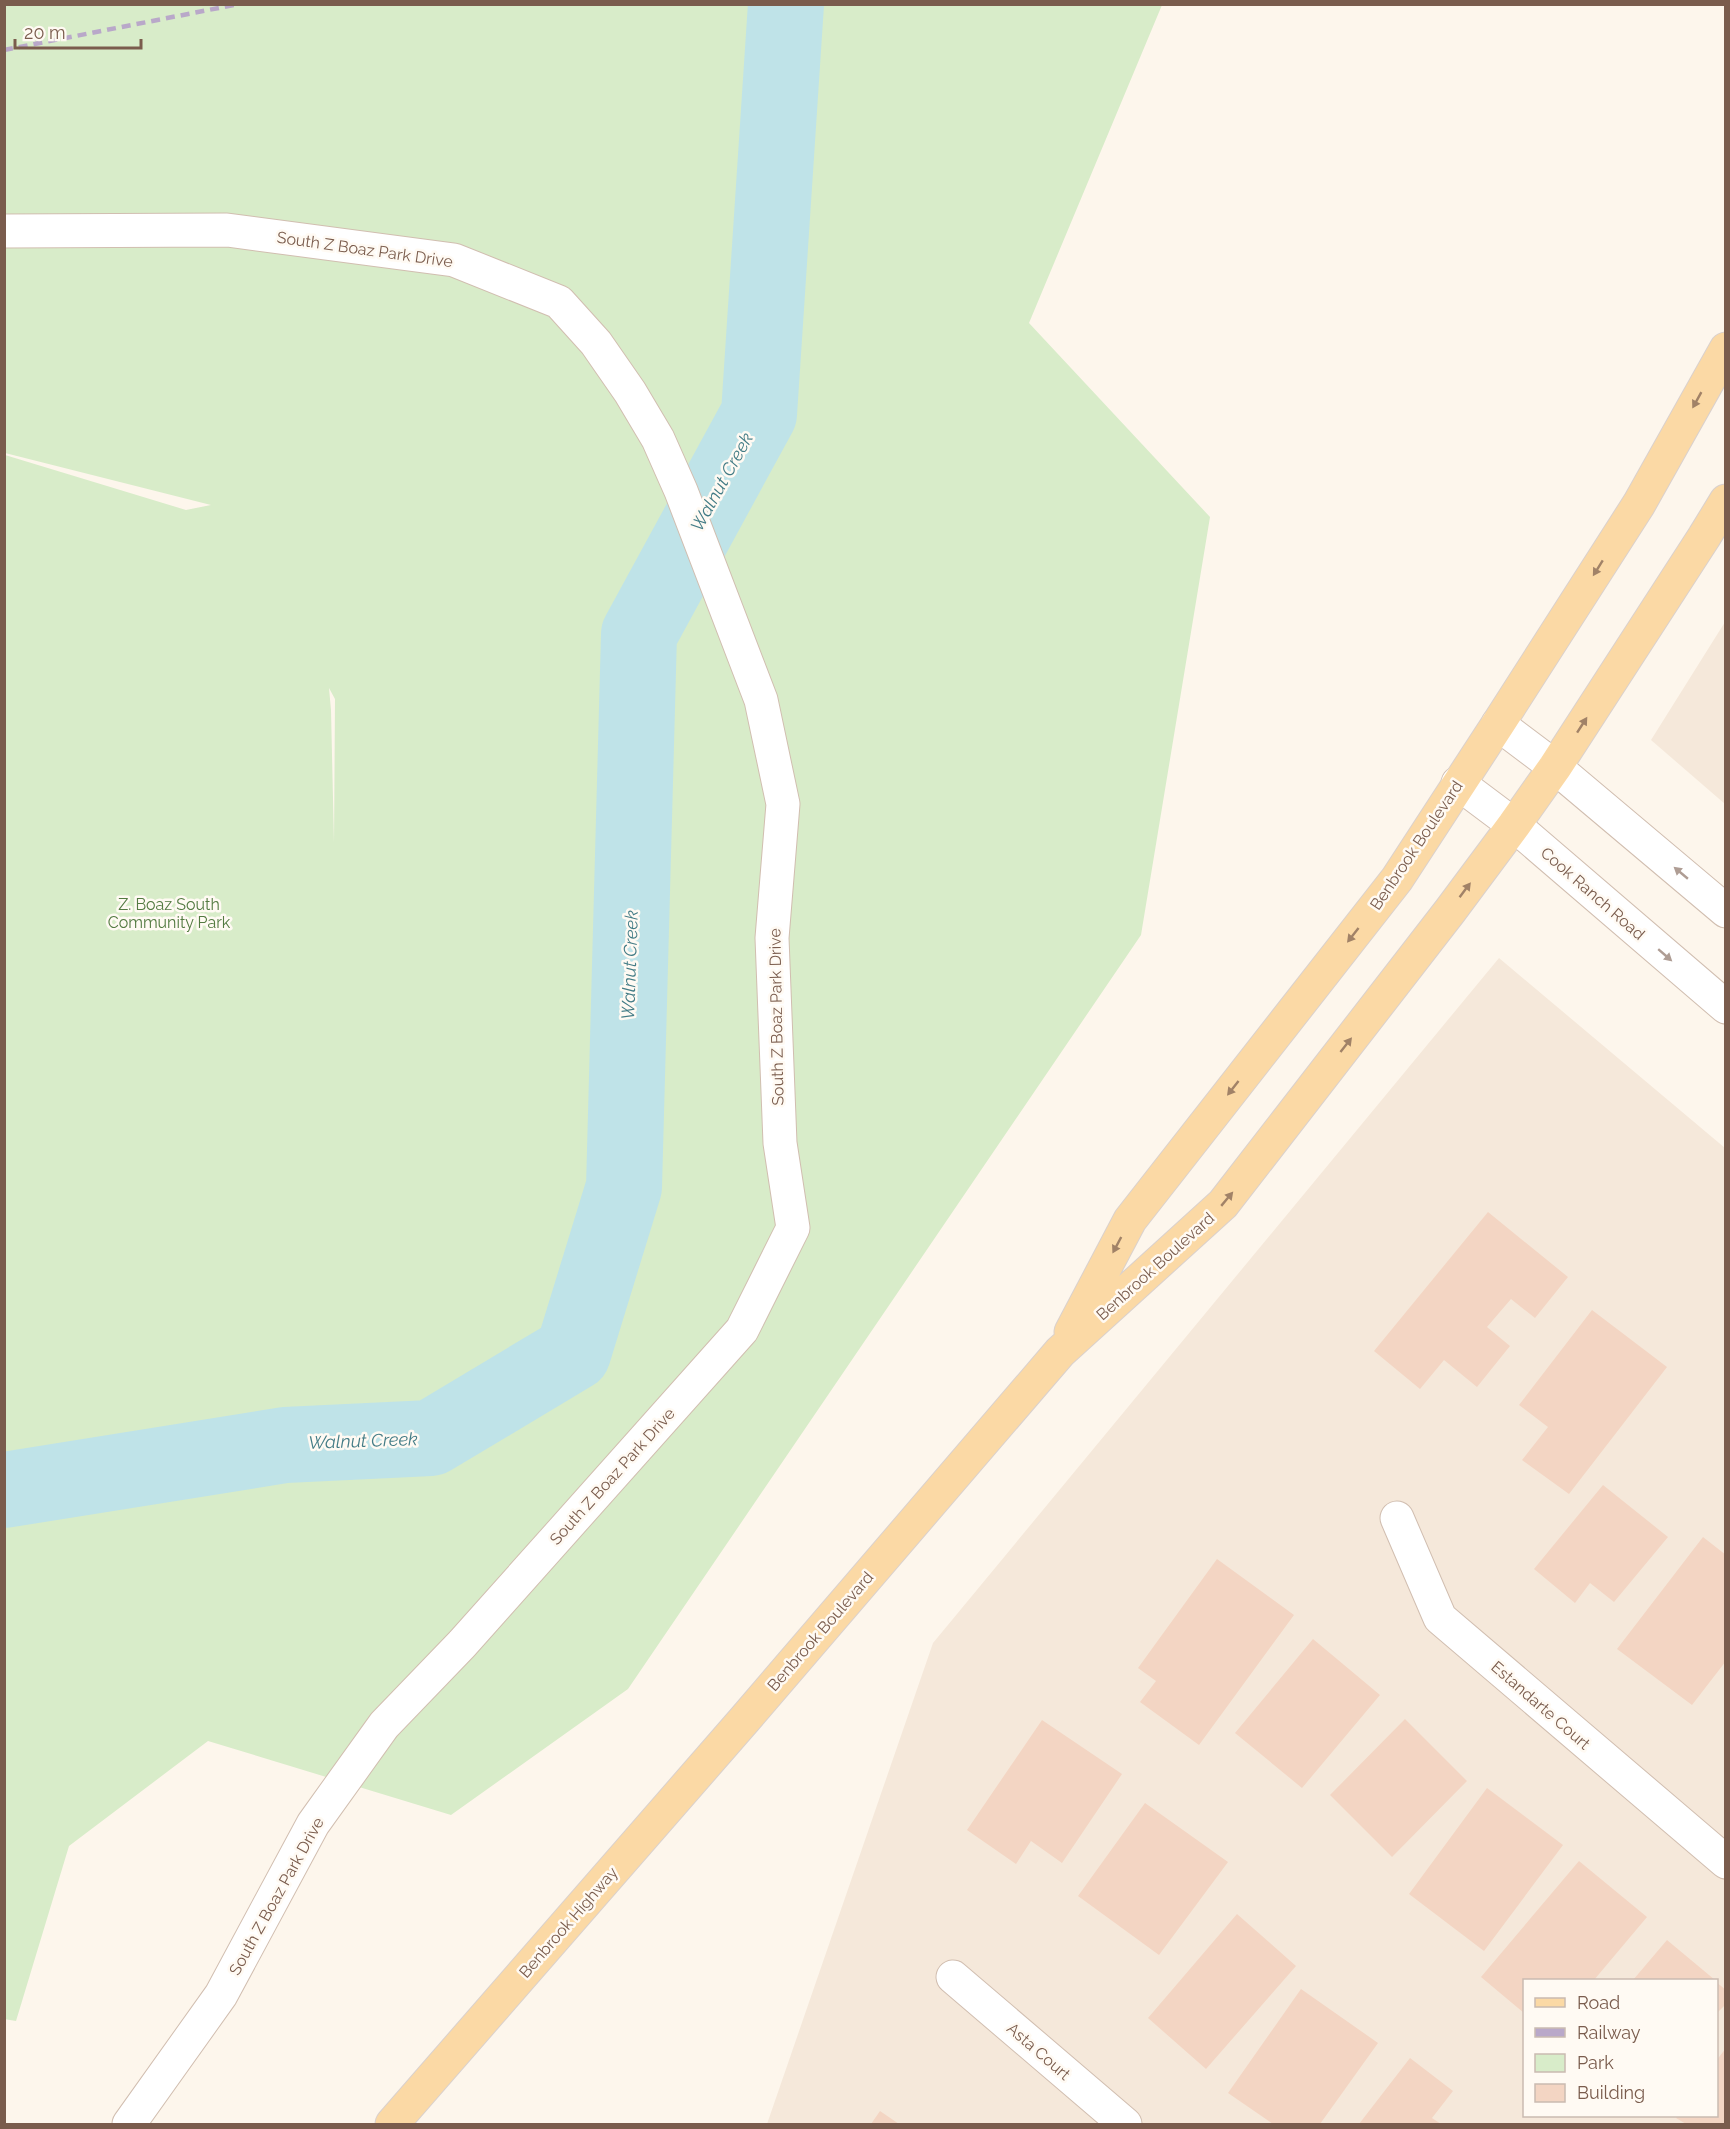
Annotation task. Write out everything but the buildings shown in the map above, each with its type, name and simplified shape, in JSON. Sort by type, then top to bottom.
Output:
[{"type":"main road","name":"Benbrook Boulevard","points":[[1060,1352],[1130,1220],[1397,879],[1639,504],[1725,349]]},
{"type":"main road","name":"Benbrook Boulevard","points":[[745,1719],[1060,1352],[1223,1204],[1443,921],[1514,825],[1715,535],[1725,501]]},
{"type":"main road","name":"Benbrook Highway","points":[[392,2124],[745,1719]]},
{"type":"street","name":"South Z Boaz Park Drive","points":[[4,231],[226,230],[454,260],[559,302],[596,343],[630,392],[657,439],[708,561],[761,700],[783,804],[772,938],[780,1143],[793,1228],[742,1330],[462,1644],[384,1725],[314,1824],[221,1995],[129,2124]]},
{"type":"street","points":[[1498,724],[1555,766],[1725,911]]},
{"type":"street","name":"Cook Ranch Road","points":[[1458,783],[1514,825],[1725,1007]]},
{"type":"street","name":"Estandarte Court","points":[[1397,1518],[1440,1618],[1725,1862]]},
{"type":"street","name":"Asta Court","points":[[954,1977],[1125,2124]]},
{"type":"shaded area","points":[[1725,622],[1725,804],[1651,740]]},
{"type":"shaded area","points":[[1499,958],[1725,1148],[1725,2124],[767,2124],[933,1643]]},
{"type":"green space","name":"Z. Boaz South Community Park","points":[[5,5],[1162,5],[1029,323],[1210,517],[1141,935],[628,1689],[451,1815],[208,1741],[69,1846],[16,2021],[4,2019],[5,455],[186,510],[211,505],[5,453]],"holes":[[[329,688],[335,699],[334,843]]]},
{"type":"waterway","name":"Walnut Creek","points":[[4,1490],[285,1445],[431,1438],[573,1353],[624,1187],[639,634],[759,414],[786,4]]},
{"type":"railway","points":[[4,50],[239,4]]}]
